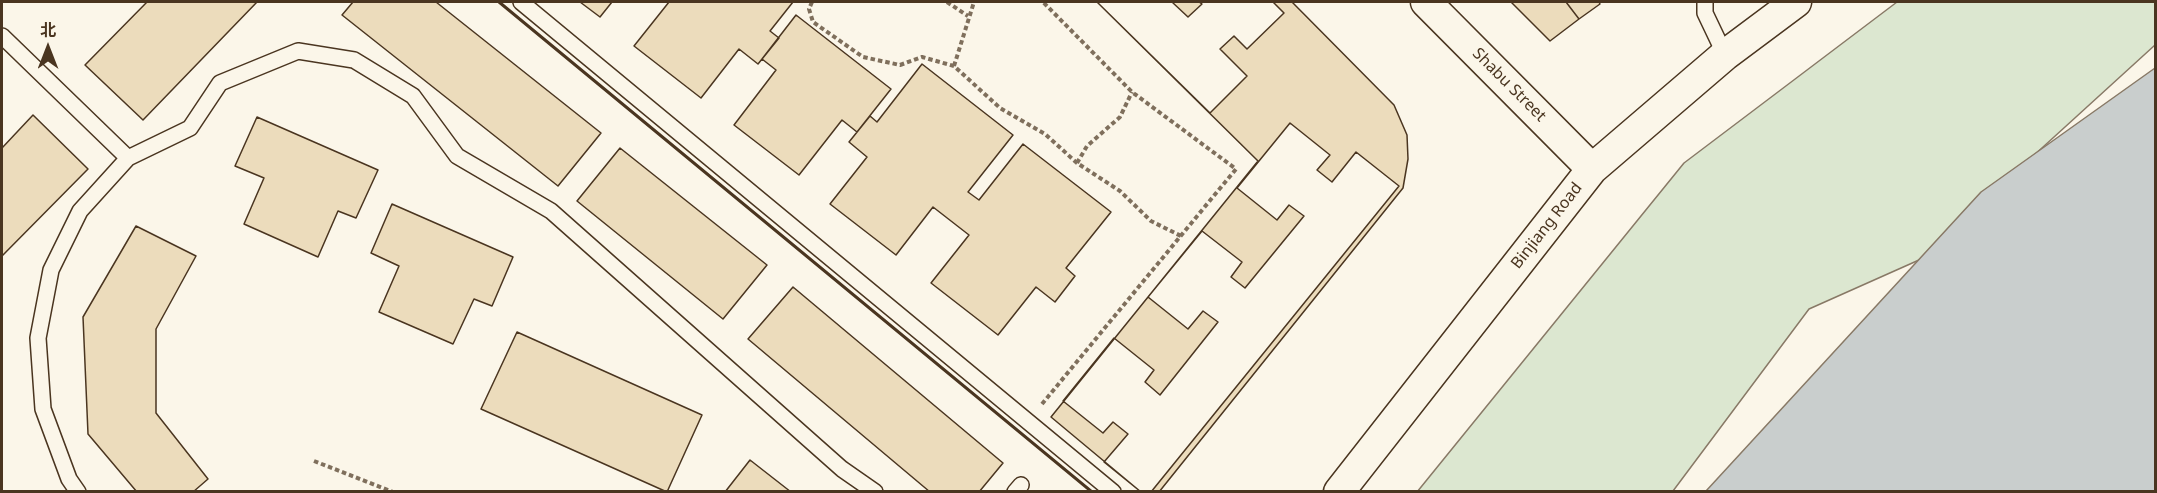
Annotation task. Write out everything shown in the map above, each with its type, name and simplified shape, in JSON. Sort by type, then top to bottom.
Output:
[{"type":"street","name":"Shabu Street","points":[[1426,2],[1592,169]]},
{"type":"street","name":"Binjiang Road","points":[[1339,492],[1592,169],[1725,56],[1796,2]]},
{"type":"lane","points":[[521,2],[1113,492]]},
{"type":"lane","points":[[1705,2],[1705,13],[1725,56]]},
{"type":"lane","points":[[2,36],[128,158]]},
{"type":"lane","points":[[78,492],[69,479],[43,409],[38,338],[51,270],[80,211],[128,158],[190,128],[220,83],[298,51],[354,60],[413,96],[457,156],[551,211],[842,469],[875,492]]},
{"type":"path","points":[[812,2],[809,9],[813,22],[863,57],[900,65],[922,57],[954,66],[1000,108],[1045,134],[1077,163],[1120,191],[1151,221],[1181,236]]},
{"type":"path","points":[[947,2],[968,16]]},
{"type":"path","points":[[954,66],[974,2]]},
{"type":"path","points":[[1028,421],[1236,169],[1132,92],[1043,2]]},
{"type":"path","points":[[1077,163],[1086,146],[1120,117],[1132,92]]},
{"type":"path","points":[[314,461],[393,492]]},
{"type":"green space","points":[[1897,2],[2155,2],[2155,45],[1919,260],[1809,309],[1673,491],[1417,492],[1684,163]]},
{"type":"shaded area","points":[[2155,68],[2155,491],[1706,491],[1981,192]]},
{"type":"building","points":[[147,2],[257,2],[143,120],[85,65]]},
{"type":"building","points":[[353,2],[436,2],[601,133],[558,186],[342,15]]},
{"type":"building","points":[[580,2],[612,2],[600,17]]},
{"type":"building","points":[[669,2],[793,2],[770,31],[779,38],[758,64],[739,49],[701,98],[634,46]]},
{"type":"building","points":[[1097,2],[1292,2],[1394,105],[1407,135],[1408,159],[1403,188],[1159,492],[1141,492],[1051,417],[1258,161]]},
{"type":"building","points":[[1097,2],[1172,2],[1188,17],[1202,4],[1199,2],[1273,2],[1284,13],[1247,49],[1234,36],[1220,49],[1247,76],[1210,113]]},
{"type":"building","points":[[1511,2],[1566,2],[1579,19],[1550,41]]},
{"type":"building","points":[[1566,2],[1599,2],[1600,4],[1579,19]]},
{"type":"building","points":[[796,15],[891,89],[857,132],[842,120],[799,175],[734,125],[776,70],[762,59]]},
{"type":"building","points":[[922,64],[1013,135],[968,192],[979,200],[1023,144],[1111,212],[1066,268],[1075,276],[1055,302],[1036,287],[998,335],[931,283],[969,235],[933,207],[896,255],[830,204],[867,157],[849,142],[870,116],[877,122]]},
{"type":"building","points":[[33,115],[88,169],[2,256],[2,148]]},
{"type":"building","points":[[257,117],[378,170],[356,218],[338,211],[318,257],[244,224],[264,178],[235,166]]},
{"type":"building","points":[[1290,123],[1330,155],[1317,170],[1332,182],[1356,152],[1399,186],[1151,492],[1141,492],[1104,462],[1128,434],[1113,422],[1103,433],[1063,401],[1114,338],[1154,370],[1145,382],[1160,395],[1218,322],[1203,311],[1188,329],[1148,297],[1202,231],[1242,262],[1231,277],[1245,288],[1304,216],[1289,205],[1277,220],[1237,188]]},
{"type":"building","points":[[620,148],[767,265],[723,319],[577,201]]},
{"type":"building","points":[[392,204],[513,257],[492,306],[474,299],[453,344],[379,312],[399,266],[371,253]]},
{"type":"building","points":[[136,226],[196,256],[156,329],[156,413],[208,479],[193,492],[137,492],[88,434],[83,317]]},
{"type":"building","points":[[793,287],[1003,463],[979,492],[930,492],[748,339]]},
{"type":"building","points":[[517,332],[702,415],[667,492],[481,409]]},
{"type":"building","points":[[750,460],[791,492],[725,492]]},
{"type":"wall","points":[[499,2],[1092,492]]}]
